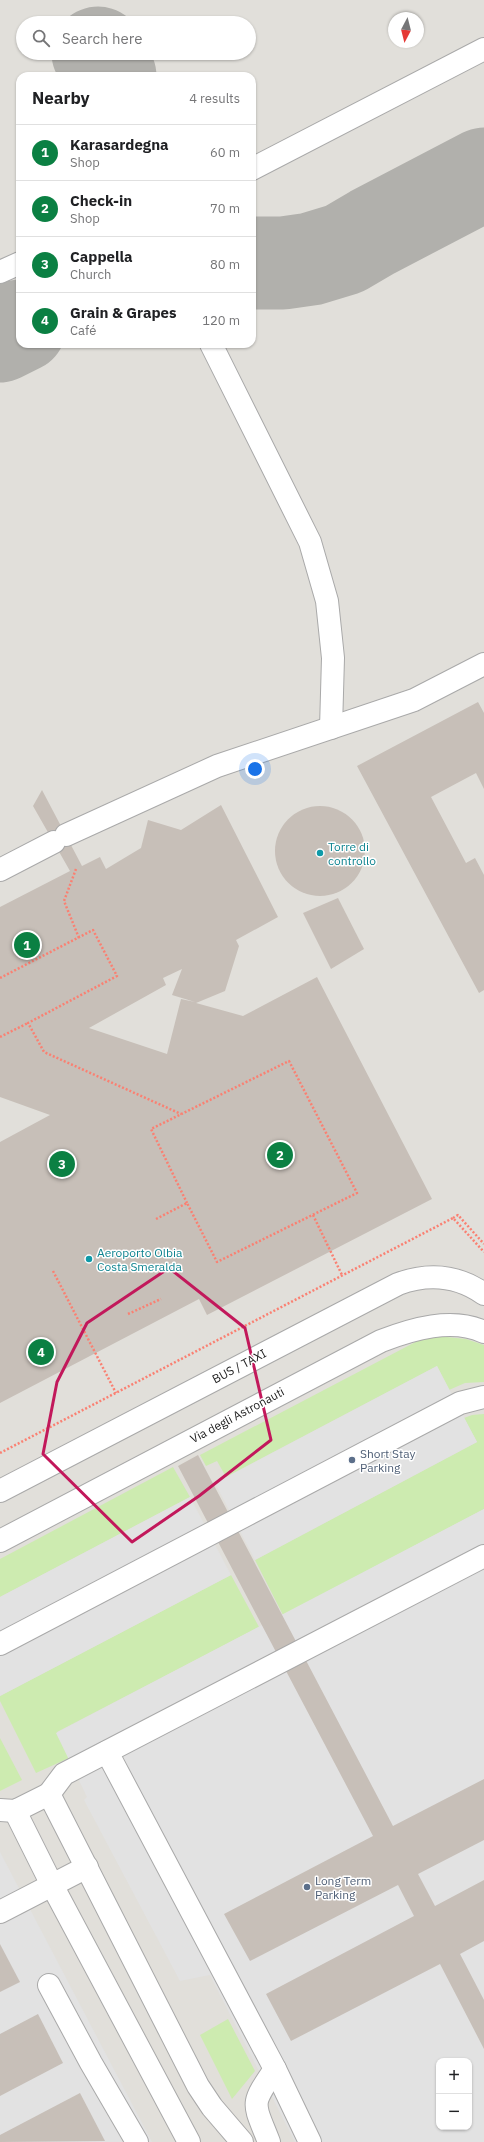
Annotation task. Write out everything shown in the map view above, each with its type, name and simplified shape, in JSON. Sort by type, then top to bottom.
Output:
[{"type":"street","points":[[256,167],[484,49]]},
{"type":"street","points":[[0,272],[16,265]]},
{"type":"street","points":[[213,348],[310,542],[327,601],[333,658],[331,728]]},
{"type":"street","points":[[0,870],[60,839],[217,766],[414,700],[484,664]]},
{"type":"street","name":"BUS / TAXI","points":[[0,1491],[398,1284],[414,1278],[431,1276],[454,1279],[473,1286],[484,1294]]},
{"type":"street","name":"Via degli Astronauti","points":[[0,1540],[381,1341],[408,1331],[444,1326],[475,1328],[484,1332]]},
{"type":"street","points":[[0,1644],[460,1403],[484,1397]]},
{"type":"street","points":[[189,2142],[52,1885],[8,1811],[49,1794],[64,1774],[484,1556]]},
{"type":"street","points":[[107,1752],[275,2069],[310,2142]]},
{"type":"street","points":[[49,1794],[198,2086],[212,2107],[242,2142]]},
{"type":"street","points":[[0,1912],[86,1867]]},
{"type":"street","points":[[49,1985],[91,2063],[137,2142]]},
{"type":"street","points":[[269,2142],[256,2109],[256,2102],[258,2095],[275,2069]]},
{"type":"path","points":[[76,869],[64,901],[78,938]]},
{"type":"path","points":[[0,978],[93,930],[118,976],[0,1037]]},
{"type":"path","points":[[28,1023],[44,1052],[181,1114]]},
{"type":"path","points":[[289,1061],[357,1193],[217,1262],[187,1203],[151,1129],[289,1061]]},
{"type":"path","points":[[156,1219],[187,1203]]},
{"type":"path","points":[[313,1215],[342,1276]]},
{"type":"path","points":[[453,1218],[458,1215],[484,1244]]},
{"type":"path","points":[[52,1271],[116,1393]]},
{"type":"path","points":[[128,1314],[161,1299]]},
{"type":"highlighted area","points":[[169,1268],[245,1328],[271,1440],[199,1496],[132,1542],[43,1454],[57,1382],[87,1323]]},
{"type":"shaded area","points":[[0,0],[484,0],[484,2142],[0,2142]]},
{"type":"shaded area","name":"Short Stay Parking","points":[[437,1366],[477,1442],[255,1560],[215,1483]]},
{"type":"shaded area","points":[[190,1497],[231,1575],[0,1696],[0,1597]]},
{"type":"shaded area","name":"Long Term Parking","points":[[484,1509],[484,2142],[295,2142],[210,1975],[180,1981],[84,1800],[87,1797],[56,1733]]},
{"type":"shaded area","points":[[0,1852],[152,2142],[0,2142]]},
{"type":"green space","points":[[437,1336],[466,1339],[484,1345],[484,1382],[465,1383],[449,1390],[437,1366],[226,1477],[217,1461],[206,1466],[200,1455],[423,1338]]},
{"type":"green space","points":[[484,1414],[484,1509],[283,1615],[255,1560],[477,1442],[464,1418],[472,1415]]},
{"type":"green space","points":[[173,1467],[190,1497],[0,1597],[0,1559]]},
{"type":"green space","points":[[231,1575],[259,1627],[57,1732],[69,1758],[36,1773],[0,1701],[0,1696]]},
{"type":"green space","points":[[0,1738],[22,1780],[0,1791]]},
{"type":"green space","points":[[228,2019],[255,2071],[232,2099],[200,2035]]},
{"type":"building","points":[[478,702],[484,713],[484,789],[476,773],[431,797],[466,863],[475,858],[484,875],[484,990],[479,993],[357,766]]},
{"type":"building","points":[[42,790],[82,866],[100,857],[106,869],[141,848],[148,820],[181,830],[221,805],[278,917],[236,940],[239,946],[225,991],[196,1003],[243,1016],[317,977],[432,1199],[207,1315],[199,1299],[0,1403],[0,1142],[50,1115],[0,1097],[0,907],[70,871],[33,806]],"holes":[[[182,969],[172,995],[195,1002],[181,999],[167,1054],[89,1028],[166,985],[163,978]]]},
{"type":"building","name":"Torre di controllo","points":[[320,806],[337,810],[352,819],[361,834],[365,851],[361,868],[352,883],[337,892],[320,896],[303,892],[288,883],[279,868],[275,851],[279,834],[288,819],[303,810]]},
{"type":"building","points":[[338,898],[364,949],[331,969],[303,913]]},
{"type":"building","points":[[198,1455],[393,1826],[484,1779],[484,1840],[418,1874],[435,1906],[484,1880],[484,1941],[460,1954],[484,2000],[484,2049],[440,1964],[291,2041],[266,1994],[414,1916],[398,1885],[250,1961],[224,1914],[373,1836],[178,1466]]},
{"type":"building","points":[[0,1944],[20,1982],[0,1992]]},
{"type":"building","points":[[38,2014],[63,2063],[0,2096],[0,2034]]},
{"type":"building","points":[[80,2093],[105,2141],[0,2142],[0,2135]]},
{"type":"taxiway","points":[[102,60],[108,72]]},
{"type":"taxiway","points":[[256,263],[283,263],[311,259],[344,249],[373,232],[484,174]]},
{"type":"taxiway","points":[[0,336],[16,328]]},
{"type":"place","name":"Torre di controllo","points":[[320,853]]},
{"type":"place","name":"Karasardegna","points":[[27,945]]},
{"type":"place","name":"Check-in","points":[[280,1155]]},
{"type":"place","name":"Cappella","points":[[62,1164]]},
{"type":"place","name":"Aeroporto Olbia Costa Smeralda","points":[[89,1259]]},
{"type":"place","name":"Grain & Grapes","points":[[41,1352]]},
{"type":"place","name":"Short Stay Parking","points":[[352,1460]]},
{"type":"place","name":"Long Term Parking","points":[[307,1887]]}]
